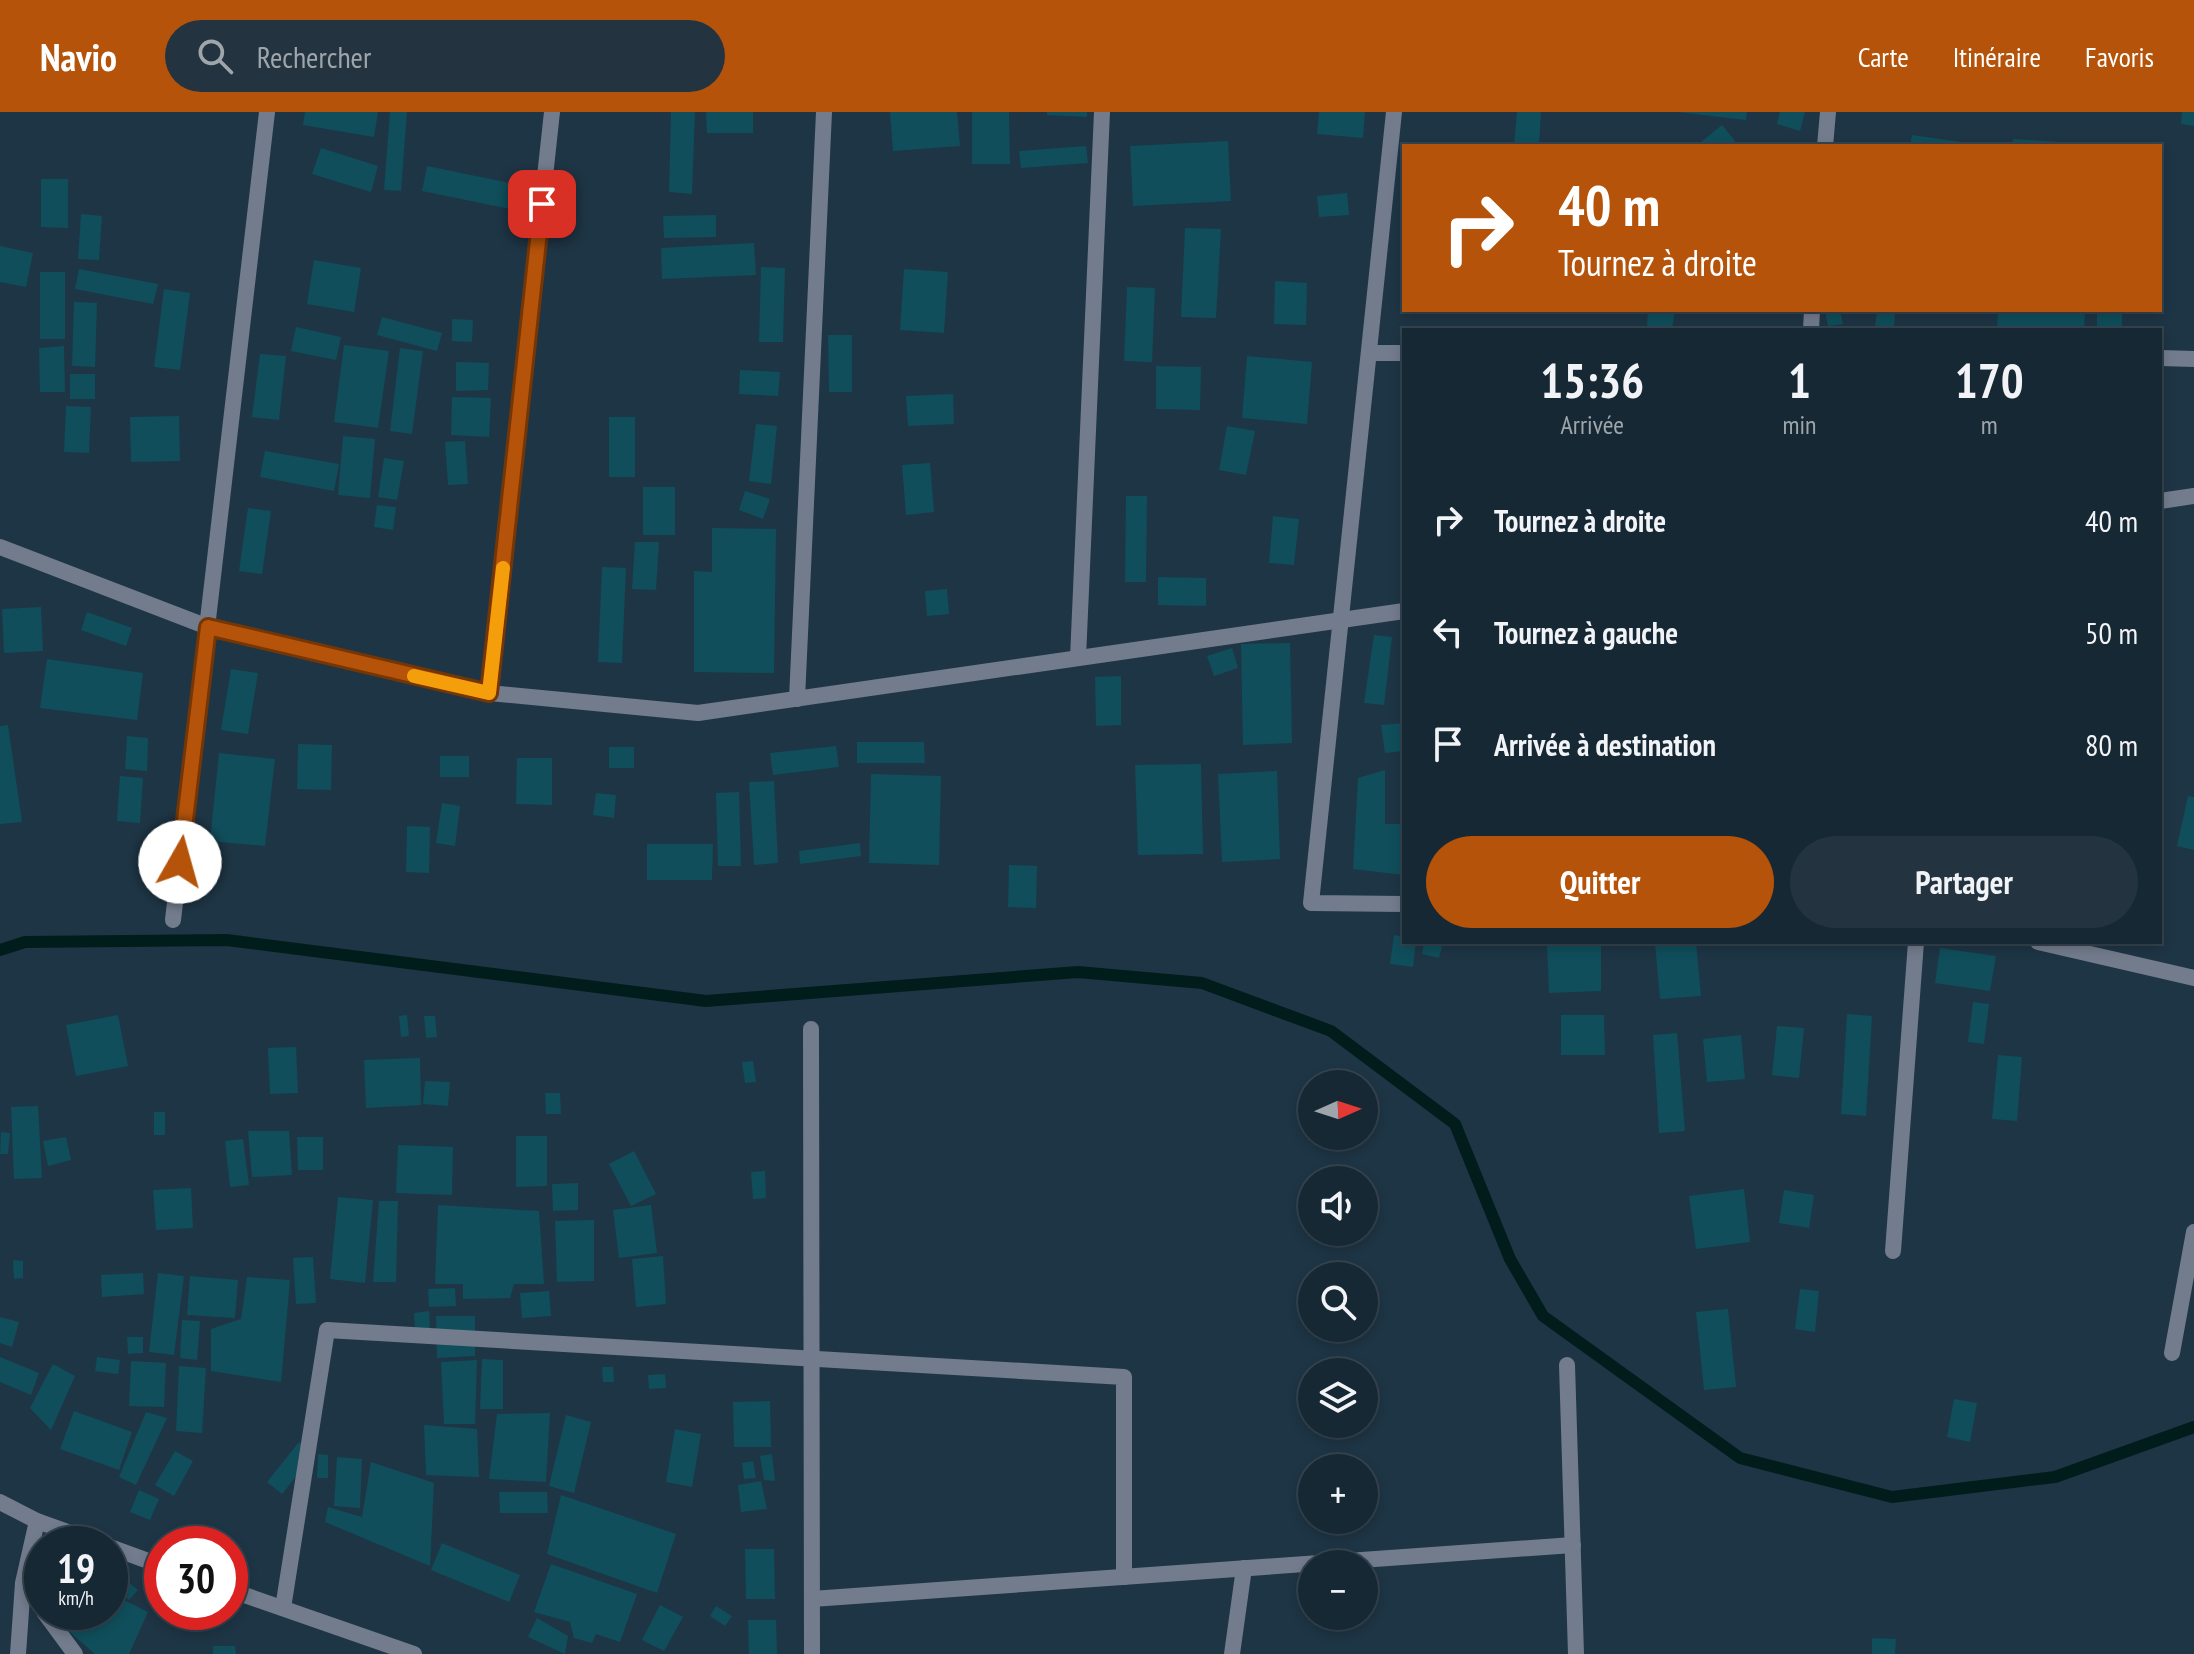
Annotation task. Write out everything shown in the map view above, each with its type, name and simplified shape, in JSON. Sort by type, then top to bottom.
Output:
[{"type":"street","points":[[173,920],[267,112]]},
{"type":"street","points":[[489,693],[552,112]]},
{"type":"street","points":[[797,699],[824,112]]},
{"type":"street","points":[[1078,658],[1102,112]]},
{"type":"street","points":[[1394,112],[1311,903],[1402,904]]},
{"type":"street","points":[[1825,144],[1828,112]]},
{"type":"street","points":[[1369,353],[1402,353]]},
{"type":"street","points":[[2162,358],[2194,359]]},
{"type":"street","points":[[2162,501],[2194,496]]},
{"type":"street","points":[[0,547],[208,627],[489,693],[698,713],[1402,611]]},
{"type":"street","points":[[1893,1251],[1916,944]]},
{"type":"street","points":[[2047,944],[2194,978]]},
{"type":"street","points":[[811,1029],[812,1654]]},
{"type":"street","points":[[2172,1353],[2194,1232]]},
{"type":"street","points":[[283,1608],[327,1330],[1124,1377],[1124,1577]]},
{"type":"street","points":[[1567,1365],[1576,1654]]},
{"type":"street","points":[[0,1502],[51,1526]]},
{"type":"street","points":[[18,1654],[23,1583],[37,1521]]},
{"type":"street","points":[[812,1599],[1573,1545]]},
{"type":"street","points":[[1232,1654],[1244,1568]]},
{"type":"street","points":[[248,1596],[414,1654]]},
{"type":"street","points":[[57,1630],[75,1654]]},
{"type":"building","points":[[305,112],[378,112],[374,137],[303,125]]},
{"type":"building","points":[[390,112],[407,112],[401,191],[384,190]]},
{"type":"building","points":[[671,112],[695,112],[692,194],[669,192]]},
{"type":"building","points":[[706,112],[753,112],[753,133],[707,133]]},
{"type":"building","points":[[890,112],[957,112],[960,146],[893,151]]},
{"type":"building","points":[[972,112],[1009,112],[1010,164],[972,164]]},
{"type":"building","points":[[1047,112],[1087,112],[1087,117],[1047,115]]},
{"type":"building","points":[[1319,112],[1365,112],[1363,138],[1317,134]]},
{"type":"building","points":[[1517,112],[1541,112],[1539,144],[1514,144]]},
{"type":"building","points":[[1677,112],[1747,112],[1746,120]]},
{"type":"building","points":[[1780,112],[1805,112],[1800,131],[1777,124]]},
{"type":"building","points":[[2182,112],[2194,112],[2194,126],[2181,124]]},
{"type":"building","points":[[1722,125],[1735,141],[1731,144],[1698,144]]},
{"type":"building","points":[[1912,135],[1961,142],[1961,144],[1910,144]]},
{"type":"building","points":[[2013,139],[2095,144],[2012,144]]},
{"type":"building","points":[[1228,141],[1231,201],[1133,206],[1130,146]]},
{"type":"building","points":[[1086,146],[1088,163],[1021,168],[1019,151]]},
{"type":"building","points":[[321,148],[378,166],[371,192],[312,174]]},
{"type":"building","points":[[427,166],[515,184],[510,209],[422,191]]},
{"type":"building","points":[[41,179],[68,179],[68,228],[41,227]]},
{"type":"building","points":[[1347,193],[1349,215],[1319,217],[1317,196]]},
{"type":"building","points":[[81,214],[102,216],[99,260],[78,259]]},
{"type":"building","points":[[716,215],[716,237],[664,238],[663,216]]},
{"type":"building","points":[[1185,228],[1221,229],[1216,318],[1181,317]]},
{"type":"building","points":[[754,243],[756,275],[662,279],[661,248]]},
{"type":"building","points":[[0,246],[33,253],[26,287],[0,282]]},
{"type":"building","points":[[314,260],[361,268],[354,312],[307,304]]},
{"type":"building","points":[[761,267],[785,268],[783,342],[759,342]]},
{"type":"building","points":[[79,269],[158,284],[153,304],[75,289]]},
{"type":"building","points":[[904,269],[948,272],[944,333],[900,330]]},
{"type":"building","points":[[40,272],[65,272],[65,339],[40,339]]},
{"type":"building","points":[[1275,281],[1307,283],[1306,325],[1274,324]]},
{"type":"building","points":[[1127,287],[1155,288],[1152,362],[1124,361]]},
{"type":"building","points":[[164,289],[190,293],[180,370],[154,367]]},
{"type":"building","points":[[74,302],[97,303],[95,367],[72,366]]},
{"type":"building","points":[[1648,312],[1675,312],[1672,328],[1647,327]]},
{"type":"building","points":[[1825,312],[1840,312],[1843,324],[1828,326]]},
{"type":"building","points":[[1877,312],[1895,312],[1894,328],[1875,327]]},
{"type":"building","points":[[1998,312],[2085,312],[2084,328],[1997,328]]},
{"type":"building","points":[[2097,312],[2122,312],[2122,328],[2097,328]]},
{"type":"building","points":[[382,317],[442,333],[437,351],[377,335]]},
{"type":"building","points":[[452,319],[473,320],[472,342],[452,341]]},
{"type":"building","points":[[296,327],[341,337],[336,360],[291,351]]},
{"type":"building","points":[[828,335],[852,335],[852,392],[829,392]]},
{"type":"building","points":[[344,345],[389,351],[378,428],[334,422]]},
{"type":"building","points":[[64,346],[65,392],[40,392],[39,348]]},
{"type":"building","points":[[400,348],[423,351],[412,434],[390,431]]},
{"type":"building","points":[[260,354],[286,356],[279,420],[252,417]]},
{"type":"building","points":[[1247,356],[1312,362],[1307,424],[1242,418]]},
{"type":"building","points":[[456,362],[489,363],[488,390],[456,391]]},
{"type":"building","points":[[1156,366],[1201,367],[1200,410],[1156,409]]},
{"type":"building","points":[[740,370],[780,372],[778,396],[739,394]]},
{"type":"building","points":[[70,374],[95,374],[95,399],[70,399]]},
{"type":"building","points":[[1401,374],[1402,374],[1402,468]]},
{"type":"building","points":[[953,394],[954,424],[908,426],[906,396]]},
{"type":"building","points":[[452,397],[491,398],[489,437],[451,435]]},
{"type":"building","points":[[66,406],[91,407],[89,453],[64,452]]},
{"type":"building","points":[[179,416],[180,461],[131,462],[130,417]]},
{"type":"building","points":[[609,417],[635,417],[635,477],[609,477]]},
{"type":"building","points":[[756,424],[777,426],[771,484],[749,481]]},
{"type":"building","points":[[1227,426],[1255,431],[1246,475],[1219,470]]},
{"type":"building","points":[[343,436],[375,439],[370,498],[338,495]]},
{"type":"building","points":[[465,441],[468,484],[448,485],[445,442]]},
{"type":"building","points":[[265,451],[339,464],[334,491],[260,477]]},
{"type":"building","points":[[384,458],[404,461],[397,500],[378,497]]},
{"type":"building","points":[[930,463],[934,512],[906,515],[902,465]]},
{"type":"building","points":[[643,487],[675,487],[675,535],[643,535]]},
{"type":"building","points":[[745,491],[770,499],[763,519],[739,510]]},
{"type":"building","points":[[1126,496],[1147,496],[1146,582],[1125,582]]},
{"type":"building","points":[[377,505],[396,507],[393,530],[374,527]]},
{"type":"building","points":[[248,508],[271,511],[262,574],[239,571]]},
{"type":"building","points":[[1273,516],[1299,519],[1294,565],[1269,563]]},
{"type":"building","points":[[712,528],[776,529],[774,673],[694,672],[694,571],[712,572]]},
{"type":"building","points":[[635,542],[659,542],[656,590],[632,589]]},
{"type":"building","points":[[602,567],[626,568],[622,663],[598,662]]},
{"type":"building","points":[[1158,577],[1206,578],[1206,606],[1158,605]]},
{"type":"building","points":[[947,589],[949,614],[927,616],[925,591]]},
{"type":"building","points":[[41,607],[43,651],[4,653],[2,609]]},
{"type":"building","points":[[87,612],[132,628],[126,646],[81,630]]},
{"type":"building","points":[[1374,635],[1392,637],[1384,705],[1364,703]]},
{"type":"building","points":[[1290,643],[1292,743],[1243,745],[1241,644]]},
{"type":"building","points":[[1232,648],[1238,668],[1214,676],[1207,656]]},
{"type":"building","points":[[47,659],[143,673],[137,720],[40,708]]},
{"type":"building","points":[[231,669],[258,673],[248,734],[221,730]]},
{"type":"building","points":[[1121,676],[1121,725],[1096,726],[1095,677]]},
{"type":"building","points":[[1402,723],[1402,751],[1385,753],[1381,725]]},
{"type":"building","points":[[8,725],[22,822],[0,824],[0,726]]},
{"type":"building","points":[[127,736],[148,738],[147,771],[125,769]]},
{"type":"building","points":[[857,742],[924,742],[925,763],[857,763]]},
{"type":"building","points":[[298,744],[332,745],[331,790],[297,789]]},
{"type":"building","points":[[836,746],[839,767],[773,775],[770,753]]},
{"type":"building","points":[[609,747],[634,747],[634,768],[609,768]]},
{"type":"building","points":[[219,753],[275,759],[265,846],[210,841]]},
{"type":"building","points":[[440,756],[469,756],[469,777],[440,777]]},
{"type":"building","points":[[517,758],[552,758],[552,805],[516,804]]},
{"type":"building","points":[[1201,764],[1203,854],[1138,855],[1135,765]]},
{"type":"building","points":[[1385,770],[1385,824],[1402,824],[1402,875],[1353,869],[1358,778]]},
{"type":"building","points":[[1277,771],[1280,859],[1222,862],[1218,774]]},
{"type":"building","points":[[871,774],[941,776],[939,865],[869,863]]},
{"type":"building","points":[[120,776],[143,778],[140,823],[117,821]]},
{"type":"building","points":[[774,781],[778,863],[754,865],[749,782]]},
{"type":"building","points":[[739,792],[741,866],[718,866],[716,793]]},
{"type":"building","points":[[596,793],[616,795],[614,818],[593,815]]},
{"type":"building","points":[[2188,796],[2194,797],[2194,850],[2177,846]]},
{"type":"building","points":[[442,803],[460,806],[455,846],[436,843]]},
{"type":"building","points":[[407,826],[430,827],[429,873],[406,872]]},
{"type":"building","points":[[860,843],[861,856],[800,864],[799,851]]},
{"type":"building","points":[[647,844],[713,844],[712,880],[647,880]]},
{"type":"building","points":[[1009,865],[1037,866],[1036,908],[1008,907]]},
{"type":"building","points":[[1394,935],[1402,937],[1402,944],[1416,944],[1413,967],[1390,964]]},
{"type":"building","points":[[1424,944],[1442,944],[1439,958],[1422,954]]},
{"type":"building","points":[[1547,944],[1601,944],[1601,991],[1549,993]]},
{"type":"building","points":[[1655,944],[1696,944],[1701,996],[1660,999]]},
{"type":"building","points":[[1940,948],[1996,956],[1990,991],[1935,983]]},
{"type":"building","points":[[1973,1002],[1989,1004],[1984,1044],[1968,1042]]},
{"type":"building","points":[[1847,1014],[1872,1016],[1866,1116],[1841,1114]]},
{"type":"building","points":[[118,1015],[128,1066],[76,1076],[66,1025]]},
{"type":"building","points":[[407,1015],[409,1036],[401,1037],[399,1016]]},
{"type":"building","points":[[1561,1015],[1604,1015],[1605,1055],[1561,1055]]},
{"type":"building","points":[[424,1016],[435,1016],[437,1037],[426,1038]]},
{"type":"building","points":[[1777,1026],[1804,1028],[1799,1078],[1772,1075]]},
{"type":"building","points":[[1677,1033],[1685,1131],[1659,1133],[1653,1035]]},
{"type":"building","points":[[1741,1035],[1745,1079],[1707,1082],[1703,1039]]},
{"type":"building","points":[[296,1047],[298,1093],[270,1094],[268,1048]]},
{"type":"building","points":[[1998,1055],[2022,1057],[2017,1121],[1992,1119]]},
{"type":"building","points":[[420,1058],[421,1105],[366,1108],[364,1060]]},
{"type":"building","points":[[753,1061],[756,1082],[745,1083],[742,1062]]},
{"type":"building","points":[[425,1081],[450,1082],[448,1106],[423,1104]]},
{"type":"building","points":[[545,1093],[560,1093],[561,1114],[546,1114]]},
{"type":"building","points":[[38,1106],[42,1178],[14,1179],[11,1107]]},
{"type":"building","points":[[154,1112],[165,1112],[165,1135],[154,1135]]},
{"type":"building","points":[[248,1131],[289,1131],[292,1175],[252,1177]]},
{"type":"building","points":[[1,1132],[10,1133],[8,1154],[0,1154]]},
{"type":"building","points":[[516,1136],[547,1136],[547,1186],[516,1187]]},
{"type":"building","points":[[66,1137],[71,1160],[48,1166],[43,1141]]},
{"type":"building","points":[[297,1137],[323,1137],[323,1170],[298,1170]]},
{"type":"building","points":[[243,1139],[249,1185],[230,1187],[225,1141]]},
{"type":"building","points":[[398,1145],[453,1147],[452,1195],[396,1193]]},
{"type":"building","points":[[634,1151],[656,1194],[631,1206],[609,1164]]},
{"type":"building","points":[[765,1171],[766,1198],[753,1199],[751,1172]]},
{"type":"building","points":[[578,1183],[578,1210],[553,1211],[552,1184]]},
{"type":"building","points":[[191,1188],[193,1228],[156,1230],[153,1190]]},
{"type":"building","points":[[1744,1189],[1750,1242],[1696,1249],[1689,1196]]},
{"type":"building","points":[[1784,1190],[1814,1195],[1809,1228],[1779,1223]]},
{"type":"building","points":[[338,1197],[373,1200],[365,1283],[330,1279]]},
{"type":"building","points":[[379,1201],[398,1201],[396,1282],[373,1282]]},
{"type":"building","points":[[438,1205],[539,1211],[544,1284],[514,1284],[510,1298],[463,1299],[463,1284],[435,1284]]},
{"type":"building","points":[[651,1205],[657,1253],[619,1258],[613,1210]]},
{"type":"building","points":[[594,1220],[594,1281],[557,1282],[555,1221]]},
{"type":"building","points":[[663,1256],[666,1304],[636,1307],[632,1259]]},
{"type":"building","points":[[313,1257],[316,1303],[296,1304],[293,1258]]},
{"type":"building","points":[[13,1260],[23,1261],[23,1278],[14,1279]]},
{"type":"building","points":[[143,1273],[144,1294],[102,1297],[101,1275]]},
{"type":"building","points":[[158,1273],[184,1276],[174,1355],[149,1352]]},
{"type":"building","points":[[190,1276],[238,1280],[235,1318],[187,1315]]},
{"type":"building","points":[[247,1277],[290,1280],[281,1382],[211,1371],[211,1329],[241,1319]]},
{"type":"building","points":[[455,1288],[456,1306],[429,1307],[428,1289]]},
{"type":"building","points":[[1800,1289],[1819,1291],[1815,1332],[1795,1329]]},
{"type":"building","points":[[549,1291],[551,1316],[522,1318],[520,1293]]},
{"type":"building","points":[[1728,1309],[1736,1387],[1704,1390],[1696,1312]]},
{"type":"building","points":[[429,1311],[430,1328],[415,1329],[414,1313]]},
{"type":"building","points":[[436,1316],[475,1316],[475,1356],[437,1358]]},
{"type":"building","points":[[0,1317],[19,1322],[12,1347],[0,1343]]},
{"type":"building","points":[[182,1320],[200,1321],[197,1360],[180,1358]]},
{"type":"building","points":[[127,1337],[143,1337],[143,1353],[128,1354]]},
{"type":"building","points":[[0,1357],[39,1373],[31,1395],[0,1382]]},
{"type":"building","points":[[97,1357],[120,1360],[118,1374],[95,1371]]},
{"type":"building","points":[[482,1359],[503,1360],[503,1409],[480,1409]]},
{"type":"building","points":[[477,1360],[475,1424],[444,1424],[441,1362]]},
{"type":"building","points":[[131,1361],[166,1363],[164,1407],[129,1406]]},
{"type":"building","points":[[53,1364],[75,1376],[51,1430],[30,1408]]},
{"type":"building","points":[[179,1366],[206,1368],[202,1433],[176,1431]]},
{"type":"building","points":[[602,1367],[613,1367],[614,1382],[603,1382]]},
{"type":"building","points":[[665,1374],[666,1388],[649,1389],[648,1375]]},
{"type":"building","points":[[1954,1399],[1977,1403],[1970,1442],[1947,1437]]},
{"type":"building","points":[[770,1401],[771,1447],[734,1447],[733,1402]]},
{"type":"building","points":[[74,1411],[132,1432],[119,1470],[60,1449]]},
{"type":"building","points":[[146,1412],[167,1418],[136,1485],[119,1477]]},
{"type":"building","points":[[550,1413],[546,1482],[489,1479],[497,1414]]},
{"type":"building","points":[[566,1415],[591,1422],[574,1493],[549,1486]]},
{"type":"building","points":[[424,1425],[477,1429],[479,1477],[426,1475]]},
{"type":"building","points":[[675,1429],[701,1434],[692,1487],[666,1482]]},
{"type":"building","points":[[299,1442],[314,1454],[282,1494],[267,1482]]},
{"type":"building","points":[[175,1451],[193,1461],[174,1496],[155,1485]]},
{"type":"building","points":[[318,1454],[328,1455],[328,1478],[317,1478]]},
{"type":"building","points":[[772,1454],[775,1481],[764,1480],[760,1456]]},
{"type":"building","points":[[337,1457],[362,1459],[360,1508],[334,1506]]},
{"type":"building","points":[[753,1461],[756,1478],[744,1479],[742,1463]]},
{"type":"building","points":[[371,1462],[434,1483],[430,1566],[325,1522],[328,1507],[362,1517]]},
{"type":"building","points":[[761,1481],[767,1509],[741,1512],[738,1485]]},
{"type":"building","points":[[139,1490],[159,1499],[150,1520],[130,1512]]},
{"type":"building","points":[[499,1492],[547,1492],[548,1513],[500,1513]]},
{"type":"building","points":[[561,1495],[676,1534],[657,1593],[547,1554]]},
{"type":"building","points":[[442,1543],[520,1575],[509,1602],[431,1570]]},
{"type":"building","points":[[745,1549],[774,1549],[775,1599],[746,1599]]},
{"type":"building","points":[[551,1564],[637,1594],[620,1642],[596,1634],[592,1643],[574,1638],[570,1622],[534,1612]]},
{"type":"building","points":[[128,1582],[138,1590],[128,1599]]},
{"type":"building","points":[[128,1602],[144,1610],[144,1621],[129,1654],[95,1654],[68,1630],[128,1630]]},
{"type":"building","points":[[660,1605],[683,1617],[664,1651],[642,1640]]},
{"type":"building","points":[[716,1606],[732,1616],[725,1626],[710,1616]]},
{"type":"building","points":[[537,1618],[568,1636],[565,1654],[528,1637]]},
{"type":"building","points":[[748,1620],[776,1620],[777,1654],[749,1654]]},
{"type":"building","points":[[1872,1638],[1896,1639],[1895,1654],[1872,1654]]},
{"type":"building","points":[[213,1646],[235,1646],[236,1654],[213,1654]]},
{"type":"waterway","points":[[0,950],[25,942],[227,940],[706,1001],[1078,972],[1202,983],[1331,1031],[1455,1124],[1510,1259],[1543,1316],[1740,1458],[1892,1497],[2055,1477],[2194,1427]]},
{"type":"slow traffic","points":[[414,676],[489,693],[503,568]]},
{"type":"route","points":[[180,862],[208,627],[489,693],[542,204]]}]
